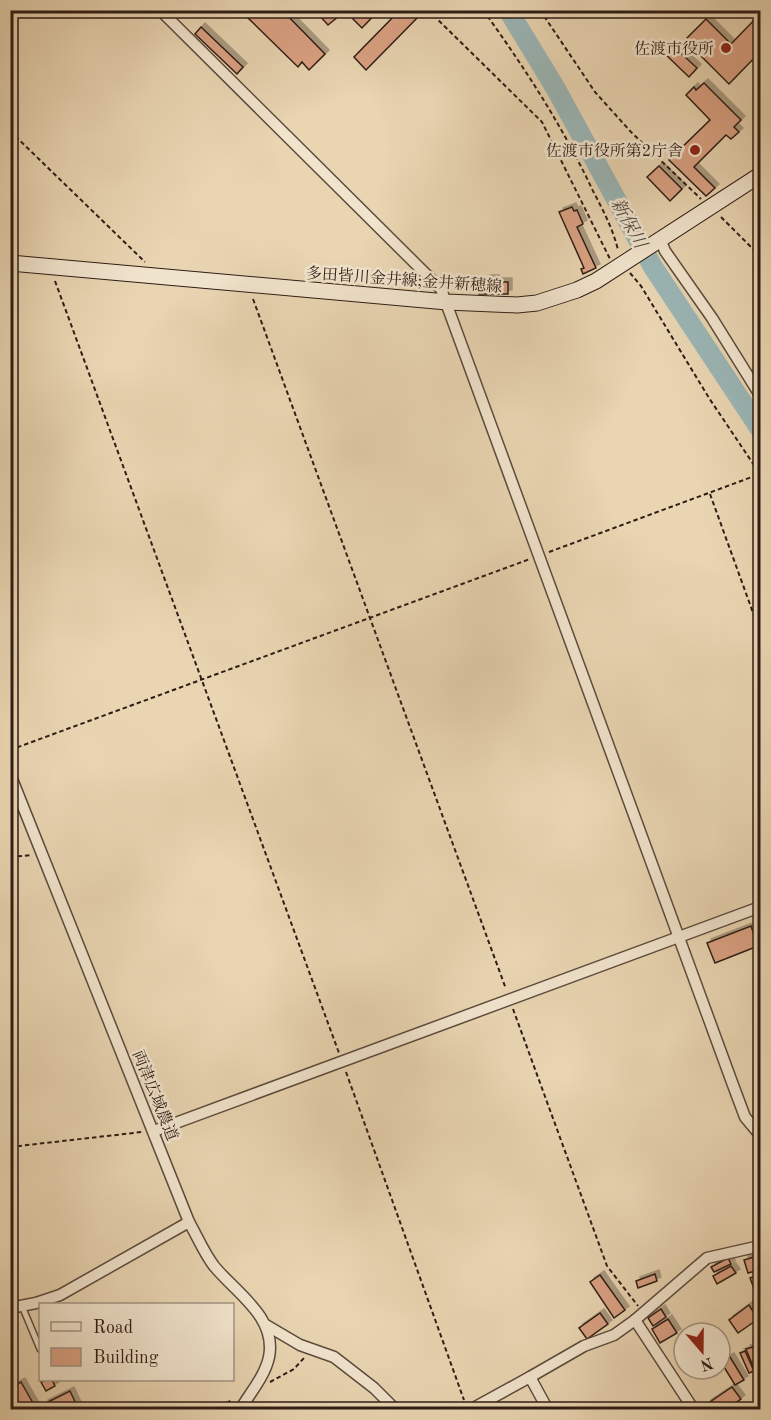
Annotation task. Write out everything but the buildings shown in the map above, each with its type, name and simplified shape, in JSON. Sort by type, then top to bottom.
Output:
[{"type":"main road","name":"多田皆川金井線;金井新穂線","points":[[10,263],[447,303],[517,305],[537,303],[577,290],[760,175]]},
{"type":"street","points":[[160,10],[441,289],[745,1117],[760,1135]]},
{"type":"street","points":[[660,239],[665,251],[712,318],[760,395]]},
{"type":"street","name":"両津広域農道","points":[[10,774],[189,1222],[212,1264],[266,1325]]},
{"type":"street","points":[[154,1131],[760,907]]},
{"type":"street","points":[[10,1308],[60,1295],[189,1222]]},
{"type":"street","points":[[469,1410],[584,1346],[614,1335],[707,1258],[758,1246],[760,1258]]},
{"type":"street","points":[[639,1316],[694,1410]]},
{"type":"street","points":[[266,1325],[309,1348],[334,1358],[374,1388],[396,1410]]},
{"type":"street","points":[[240,1410],[262,1375],[269,1359],[270,1346],[266,1325]]},
{"type":"street","points":[[530,1377],[548,1410]]},
{"type":"lane","points":[[22,1306],[39,1347]]},
{"type":"path","points":[[10,750],[760,474],[720,415],[641,285],[618,266],[542,122],[428,10]]},
{"type":"path","points":[[483,10],[549,106],[571,147],[615,236],[618,266]]},
{"type":"path","points":[[540,10],[595,92],[631,132],[760,256]]},
{"type":"path","points":[[10,131],[147,265],[152,276]]},
{"type":"path","points":[[50,267],[469,1410]]},
{"type":"path","points":[[248,285],[607,1266],[639,1316]]},
{"type":"path","points":[[709,493],[760,632]]},
{"type":"path","points":[[10,857],[42,854]]},
{"type":"path","points":[[10,1147],[154,1131]]},
{"type":"path","points":[[251,1392],[294,1369],[309,1348]]},
{"type":"waterway","name":"新保川","points":[[508,10],[556,89],[653,267],[760,429]]},
{"type":"place","name":"佐渡市役所","points":[[726,48]]},
{"type":"place","name":"佐渡市役所第2庁舎","points":[[695,150]]}]
